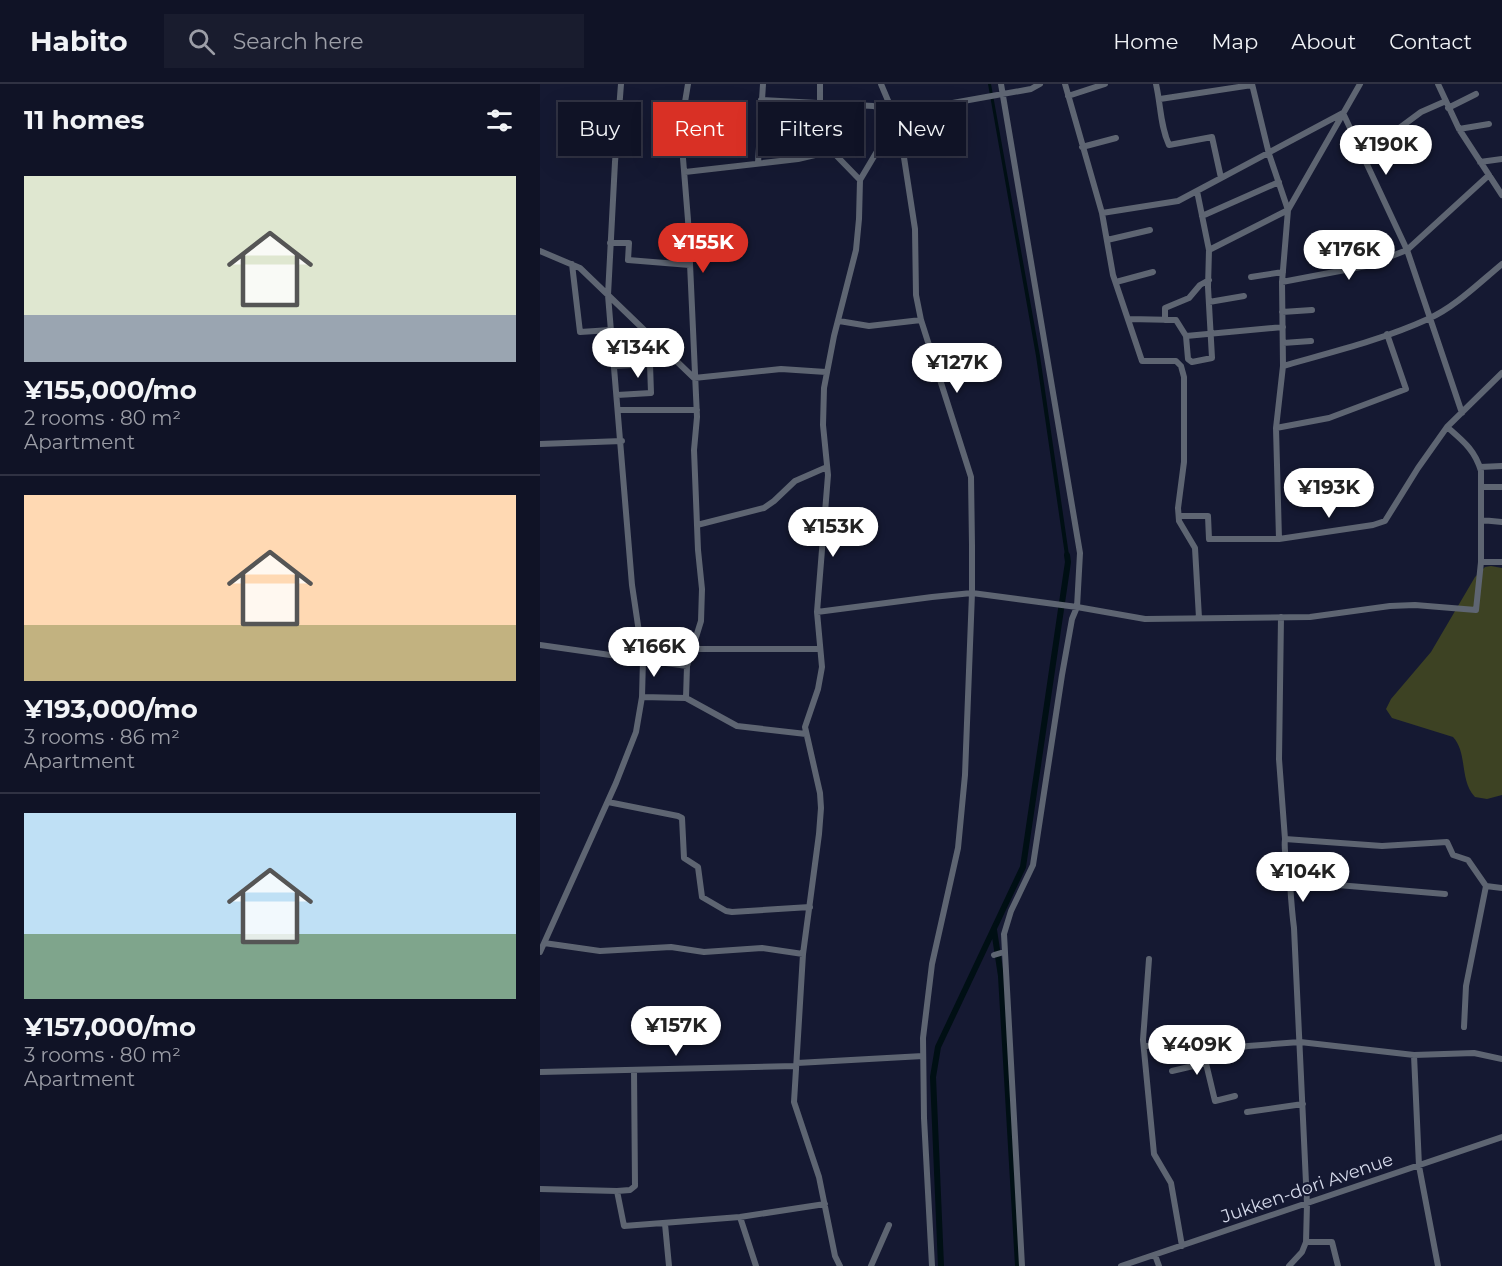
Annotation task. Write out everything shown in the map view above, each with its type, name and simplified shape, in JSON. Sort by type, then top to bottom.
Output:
[{"type":"street","points":[[540,952],[608,802],[636,732],[642,697],[642,659],[632,585],[622,441],[608,295],[621,84]]},
{"type":"street","points":[[686,698],[687,666],[701,621],[702,589],[694,450],[697,410],[682,120],[688,84]]},
{"type":"street","points":[[758,163],[763,84]]},
{"type":"street","points":[[761,100],[821,102],[820,84]]},
{"type":"street","points":[[881,84],[888,102]]},
{"type":"street","points":[[1000,84],[1080,553],[1077,607],[1072,619],[1062,675],[1033,866],[1011,911],[1004,934],[1022,1266]]},
{"type":"street","points":[[958,102],[1031,89],[1040,84]]},
{"type":"street","points":[[1065,84],[1102,213],[1116,282],[1142,361],[1176,361],[1181,366],[1184,377],[1184,462],[1178,508],[1179,521],[1195,548],[1199,618]]},
{"type":"street","points":[[1068,96],[1105,84]]},
{"type":"street","points":[[1156,84],[1160,99],[1162,129],[1169,146],[1212,137],[1221,178]]},
{"type":"street","points":[[1160,99],[1252,84],[1269,154],[1288,210],[1282,282],[1283,366],[1276,428],[1279,539]]},
{"type":"street","points":[[1209,250],[1288,210],[1360,84]]},
{"type":"street","points":[[1438,84],[1459,129],[1502,195]]},
{"type":"street","points":[[1363,155],[1421,112],[1476,94]]},
{"type":"street","points":[[1102,213],[1178,201],[1343,113]]},
{"type":"street","points":[[1343,113],[1407,250],[1462,413]]},
{"type":"street","points":[[1459,129],[1489,124]]},
{"type":"street","points":[[1082,147],[1116,138]]},
{"type":"street","points":[[840,1266],[835,1256],[819,1177],[794,1102],[802,954],[810,907],[821,808],[820,794],[806,734],[806,722],[818,689],[822,667],[817,612],[828,476],[823,425],[824,388],[855,250],[861,180],[876,153]]},
{"type":"street","points":[[685,172],[811,156]]},
{"type":"street","points":[[837,156],[861,180]]},
{"type":"street","points":[[903,156],[915,229],[916,295],[921,320],[970,477],[972,594],[965,775],[958,848],[928,990],[923,1056],[932,1266]]},
{"type":"street","points":[[1480,162],[1502,159]]},
{"type":"street","points":[[1282,282],[1366,266],[1407,250],[1489,176]]},
{"type":"street","points":[[1202,216],[1279,182]]},
{"type":"street","points":[[1129,319],[1176,320],[1186,336],[1188,359],[1192,362],[1212,358],[1209,250],[1197,191]]},
{"type":"street","points":[[1107,240],[1150,230]]},
{"type":"street","points":[[610,243],[629,243],[628,260],[690,266]]},
{"type":"street","points":[[540,251],[580,268],[694,378]]},
{"type":"street","points":[[572,264],[580,332],[649,334]]},
{"type":"street","points":[[1283,366],[1354,346],[1430,318],[1467,293],[1502,264]]},
{"type":"street","points":[[1116,282],[1153,272]]},
{"type":"street","points":[[1251,277],[1283,272]]},
{"type":"street","points":[[1165,320],[1166,308],[1189,298],[1200,285],[1209,280]]},
{"type":"street","points":[[1209,302],[1244,296]]},
{"type":"street","points":[[1282,312],[1312,310]]},
{"type":"street","points":[[839,321],[869,326],[921,320]]},
{"type":"street","points":[[1186,336],[1283,327]]},
{"type":"street","points":[[1276,428],[1329,418],[1406,389],[1387,334]]},
{"type":"street","points":[[1283,343],[1311,341]]},
{"type":"street","points":[[615,366],[650,364],[651,393],[617,395]]},
{"type":"street","points":[[694,378],[781,369],[826,372]]},
{"type":"street","points":[[1179,516],[1208,516],[1209,539],[1279,539],[1373,525],[1385,521],[1447,427],[1502,373]]},
{"type":"street","points":[[618,410],[697,410]]},
{"type":"street","points":[[817,612],[972,594],[1077,607],[1145,619],[1310,616],[1398,606],[1476,610],[1481,562],[1480,467],[1470,446],[1447,427]]},
{"type":"street","points":[[540,444],[622,441]]},
{"type":"street","points":[[1480,467],[1502,466]]},
{"type":"street","points":[[697,525],[764,508],[795,481],[827,467]]},
{"type":"street","points":[[1482,487],[1502,487]]},
{"type":"street","points":[[1481,520],[1502,522]]},
{"type":"street","points":[[1481,562],[1502,562]]},
{"type":"street","points":[[1281,617],[1279,759],[1284,851],[1290,881],[1307,1204],[1306,1242],[1302,1252],[1288,1266]]},
{"type":"street","points":[[540,645],[687,666]]},
{"type":"street","points":[[692,649],[820,649]]},
{"type":"street","points":[[642,697],[686,698],[737,726],[806,734]]},
{"type":"street","points":[[608,802],[682,818],[684,858],[698,867],[702,897],[726,911],[810,907]]},
{"type":"street","points":[[1285,839],[1382,846],[1447,842],[1453,855],[1468,860],[1486,886],[1466,986],[1464,1027]]},
{"type":"street","points":[[1290,881],[1445,894]]},
{"type":"street","points":[[1486,886],[1502,888]]},
{"type":"street","points":[[540,932],[549,934]]},
{"type":"street","points":[[544,943],[600,951],[671,947],[715,952],[762,948],[802,954]]},
{"type":"street","points":[[994,955],[1004,952]]},
{"type":"street","points":[[1149,959],[1144,1047],[1154,1154],[1171,1183],[1182,1245]]},
{"type":"street","points":[[1144,1047],[1187,1034],[1202,1053],[1215,1101],[1235,1095]]},
{"type":"street","points":[[1202,1053],[1248,1046],[1300,1042],[1414,1055],[1474,1053],[1502,1059]]},
{"type":"street","points":[[1414,1055],[1419,1166],[1438,1266]]},
{"type":"street","points":[[540,1072],[796,1064],[923,1056]]},
{"type":"street","points":[[1172,1071],[1206,1063]]},
{"type":"street","points":[[540,1189],[617,1191],[630,1190],[635,1186],[634,1070]]},
{"type":"street","points":[[1247,1112],[1303,1104]]},
{"type":"street","name":"Jukken-dori Avenue","points":[[1121,1266],[1502,1137]]},
{"type":"street","points":[[617,1191],[624,1226],[740,1217],[825,1204]]},
{"type":"street","points":[[740,1217],[756,1266]]},
{"type":"street","points":[[665,1224],[669,1266]]},
{"type":"street","points":[[871,1266],[889,1225]]},
{"type":"street","points":[[1306,1242],[1332,1242],[1338,1266]]},
{"type":"street","points":[[1155,1255],[1159,1266]]},
{"type":"green space","points":[[1485,567],[1502,568],[1502,795],[1487,799],[1475,797],[1470,790],[1461,751],[1453,737],[1392,718],[1386,709],[1391,699],[1431,652],[1475,577]]},
{"type":"shaded area","points":[[988,84],[991,84],[1040,356],[1070,562],[1066,562],[1036,356]]},
{"type":"waterway","points":[[941,1266],[933,1077],[938,1047],[1023,867],[1068,562],[1067,555]]},
{"type":"waterway","points":[[994,930],[1001,976],[1018,1266]]}]
